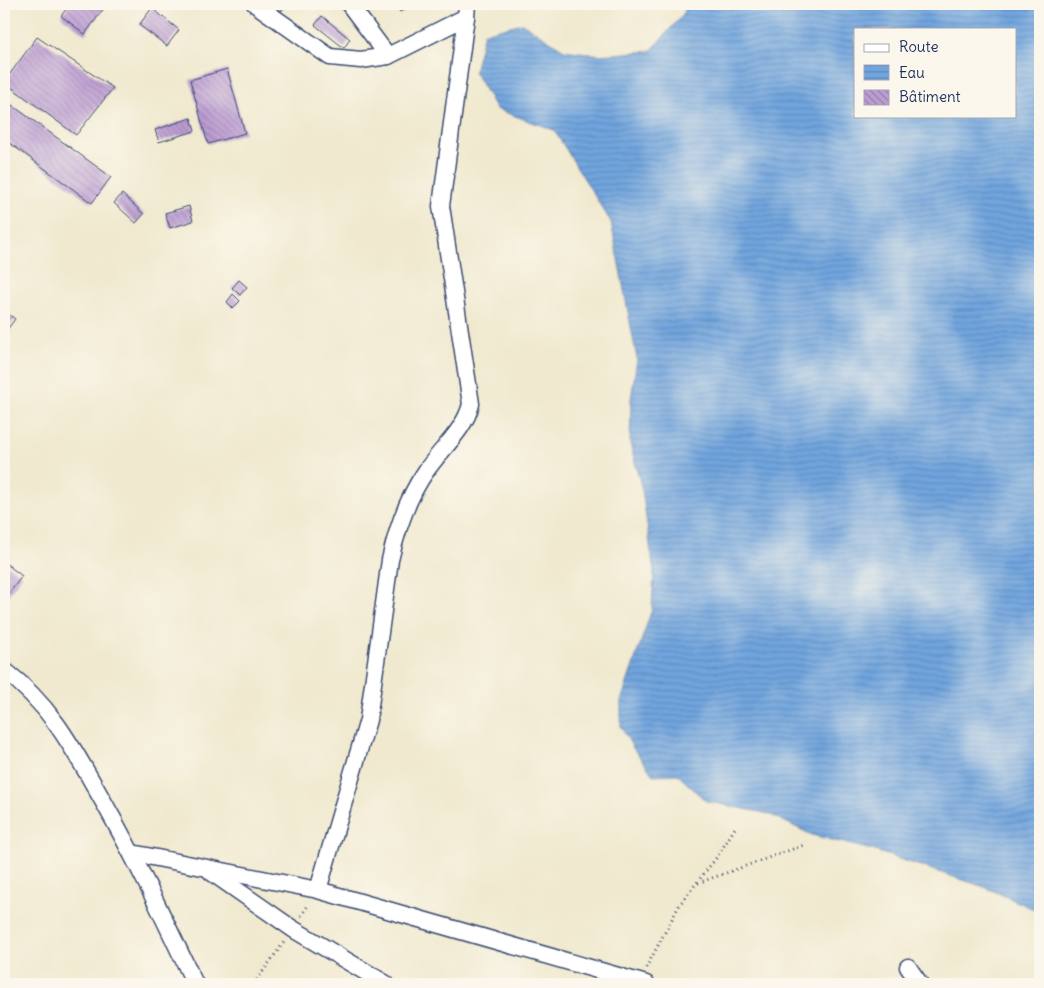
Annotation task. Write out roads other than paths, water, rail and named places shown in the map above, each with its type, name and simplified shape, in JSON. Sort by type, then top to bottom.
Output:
[{"type":"street","points":[[255,4],[330,57],[361,60],[388,56],[467,10]]},
{"type":"street","points":[[349,4],[388,56]]},
{"type":"street","points":[[318,890],[368,720],[395,536],[410,497],[425,472],[466,418],[471,404],[441,206],[467,10]]},
{"type":"street","points":[[4,670],[24,686],[60,726],[132,853],[195,984]]},
{"type":"street","points":[[132,853],[318,890],[642,983]]},
{"type":"street","points":[[205,868],[293,929],[378,982]]},
{"type":"street","points":[[908,967],[920,984]]},
{"type":"water","points":[[686,4],[1040,4],[1040,912],[987,888],[872,850],[812,835],[769,814],[706,801],[677,774],[653,775],[633,748],[621,727],[621,701],[652,609],[654,572],[642,490],[630,443],[631,399],[637,359],[611,222],[554,130],[496,109],[474,71],[484,33],[522,23],[564,50],[600,55],[651,51],[684,13]]}]
